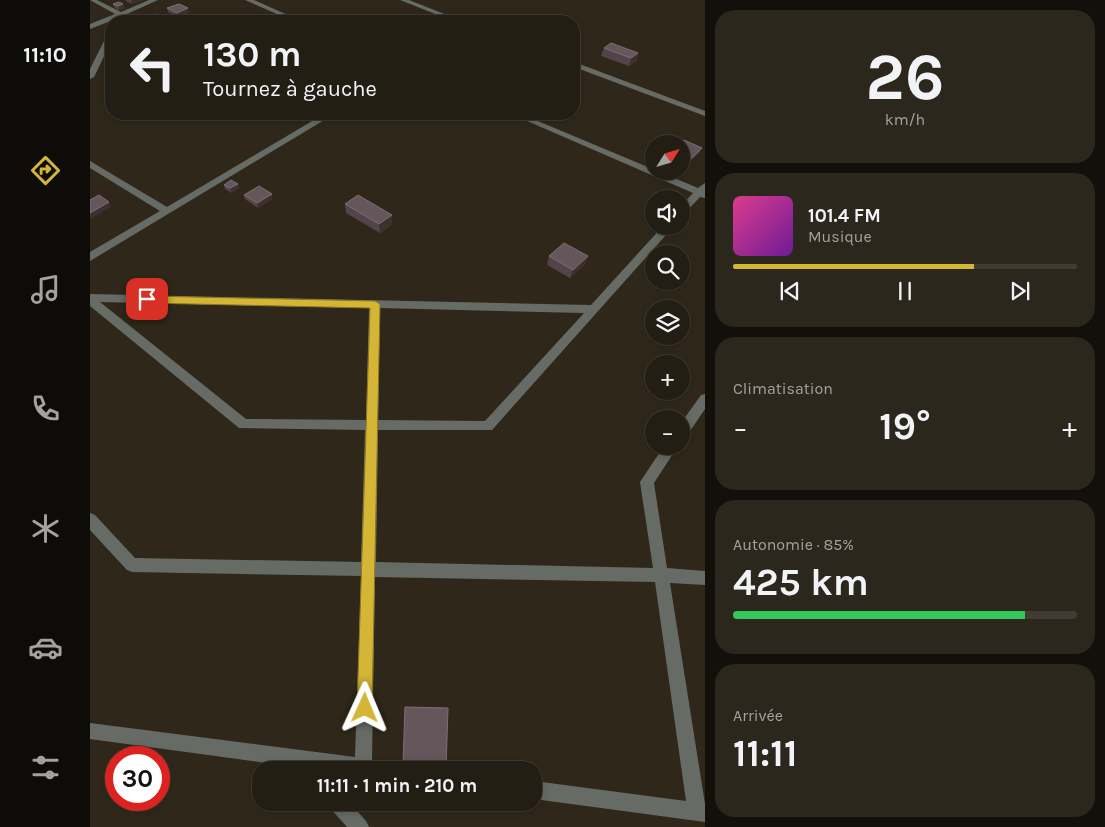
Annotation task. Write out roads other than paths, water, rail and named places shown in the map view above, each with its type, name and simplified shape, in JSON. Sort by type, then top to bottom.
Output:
[{"type":"street","points":[[92,0],[114,15]]},
{"type":"street","points":[[125,15],[155,0]]},
{"type":"street","points":[[248,0],[284,15]]},
{"type":"street","points":[[403,0],[444,15]]},
{"type":"street","points":[[90,27],[105,22]]},
{"type":"street","points":[[90,77],[105,47]]},
{"type":"street","points":[[580,66],[705,114]]},
{"type":"street","points":[[90,257],[321,120]]},
{"type":"street","points":[[530,120],[703,191],[690,203]]},
{"type":"street","points":[[90,164],[167,211]]},
{"type":"street","points":[[90,299],[243,424],[488,426],[661,235]]},
{"type":"street","points":[[90,299],[594,309]]},
{"type":"street","points":[[363,761],[375,304]]},
{"type":"street","points":[[690,420],[705,399]]},
{"type":"street","points":[[542,791],[701,813],[647,482],[666,455]]},
{"type":"street","points":[[90,520],[132,565],[661,575],[705,578]]},
{"type":"street","points":[[90,731],[281,761]]},
{"type":"street","points":[[345,811],[360,827]]}]
